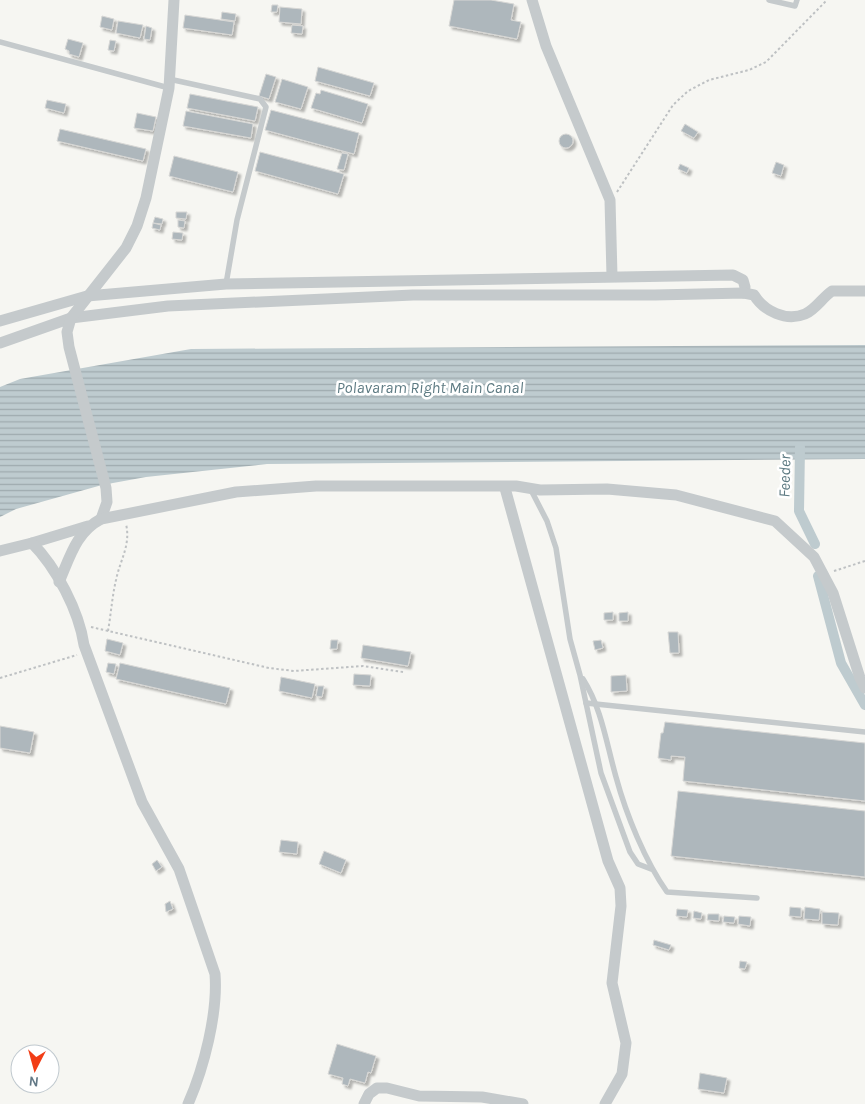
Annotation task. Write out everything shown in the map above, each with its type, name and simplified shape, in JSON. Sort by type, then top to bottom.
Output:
[{"type":"street","points":[[101,519],[107,502],[106,488],[69,347],[67,332],[71,318],[86,296],[126,248],[138,226],[148,188],[169,84],[174,0]]},
{"type":"street","points":[[532,0],[546,46],[610,200],[612,276]]},
{"type":"street","points":[[0,321],[86,296],[226,284],[733,275],[743,280],[744,293]]},
{"type":"street","points":[[0,343],[71,318],[168,306],[413,295],[744,293],[754,295],[761,306],[771,312],[795,315],[806,314],[832,291],[865,292]]},
{"type":"street","points":[[0,551],[88,526],[101,519],[236,492],[316,486],[390,485],[530,488],[540,490],[607,489],[676,495],[745,511],[775,521],[814,557],[833,592],[860,678],[865,688]]},
{"type":"street","points":[[505,488],[606,852],[620,888],[621,906],[612,983],[626,1043],[622,1074],[605,1104]]},
{"type":"street","points":[[59,582],[74,546],[88,526]]},
{"type":"street","points":[[32,543],[47,558],[81,628],[87,652],[142,802],[179,869],[215,974],[216,991],[207,1046],[188,1104]]},
{"type":"street","points":[[364,1104],[369,1094],[377,1088],[387,1088],[419,1096],[482,1097],[523,1104]]},
{"type":"lane","points":[[769,0],[795,6],[797,0]]},
{"type":"lane","points":[[0,42],[169,84],[260,99],[266,106],[237,220],[226,284]]},
{"type":"lane","points":[[530,488],[547,521],[556,548],[570,639],[580,675],[601,773],[630,852],[638,864],[651,869]]},
{"type":"lane","points":[[580,675],[597,704],[616,778],[651,869],[668,892],[757,898]]},
{"type":"lane","points":[[586,703],[865,732]]},
{"type":"path","points":[[610,200],[624,184],[673,105],[688,91],[709,80],[749,70],[766,62],[827,0]]},
{"type":"path","points":[[108,631],[116,579],[126,552],[128,534],[123,514]]},
{"type":"path","points":[[824,574],[865,560]]},
{"type":"path","points":[[81,628],[91,626],[269,668],[294,671],[363,666],[403,672]]},
{"type":"path","points":[[0,678],[87,652]]},
{"type":"water","name":"Polavaram Right Main Canal","points":[[865,345],[865,459],[267,464],[146,477],[102,485],[16,509],[0,517],[0,387],[20,379],[191,349]]},
{"type":"building","points":[[454,0],[491,0],[514,4],[511,20],[521,22],[517,39],[449,26]]},
{"type":"building","points":[[272,5],[278,5],[277,12],[271,12]]},
{"type":"building","points":[[280,7],[302,9],[301,24],[279,22]]},
{"type":"building","points":[[222,12],[236,14],[235,21],[221,19]]},
{"type":"building","points":[[185,15],[234,22],[232,35],[183,28]]},
{"type":"building","points":[[102,16],[114,19],[112,30],[100,27]]},
{"type":"building","points":[[118,21],[143,25],[140,38],[116,33]]},
{"type":"building","points":[[292,25],[303,26],[302,34],[291,33]]},
{"type":"building","points":[[146,26],[152,28],[150,40],[144,39]]},
{"type":"building","points":[[68,39],[83,43],[79,57],[69,54],[69,51],[65,49]]},
{"type":"building","points":[[110,40],[116,41],[114,51],[108,50]]},
{"type":"building","points":[[318,67],[374,83],[370,96],[315,81]]},
{"type":"building","points":[[266,74],[276,77],[269,99],[259,96]]},
{"type":"building","points":[[282,79],[308,87],[301,109],[275,102]]},
{"type":"building","points":[[321,90],[368,104],[362,123],[311,108],[316,93],[320,94]]},
{"type":"building","points":[[190,94],[258,107],[255,121],[187,108]]},
{"type":"building","points":[[47,100],[66,104],[64,113],[45,108]]},
{"type":"building","points":[[271,110],[359,133],[354,154],[265,130]]},
{"type":"building","points":[[186,111],[253,124],[251,138],[183,126]]},
{"type":"building","points":[[137,113],[156,117],[153,131],[134,128]]},
{"type":"building","points":[[685,124],[698,132],[694,138],[681,131]]},
{"type":"building","points":[[60,129],[146,149],[143,161],[57,141]]},
{"type":"building","points":[[563,134],[569,134],[573,141],[569,148],[563,148],[559,144],[559,138]]},
{"type":"building","points":[[260,152],[344,174],[338,194],[255,171]]},
{"type":"building","points":[[342,153],[348,154],[344,170],[337,169]]},
{"type":"building","points":[[174,156],[238,172],[233,192],[169,176]]},
{"type":"building","points":[[776,162],[784,165],[781,176],[772,173]]},
{"type":"building","points":[[680,164],[689,168],[687,173],[678,169]]},
{"type":"building","points":[[176,212],[187,212],[186,219],[176,218]]},
{"type":"building","points":[[155,217],[163,219],[162,224],[153,223]]},
{"type":"building","points":[[178,220],[185,221],[184,228],[178,227]]},
{"type":"building","points":[[153,223],[161,225],[160,230],[152,228]]},
{"type":"building","points":[[173,232],[183,233],[182,240],[172,239]]},
{"type":"building","points":[[613,612],[613,620],[604,620],[604,613]]},
{"type":"building","points":[[628,612],[628,621],[619,621],[619,613]]},
{"type":"building","points":[[668,632],[678,632],[679,653],[670,653]]},
{"type":"building","points":[[107,639],[123,643],[120,655],[105,651]]},
{"type":"building","points":[[331,640],[338,640],[337,649],[330,649]]},
{"type":"building","points":[[601,640],[603,648],[595,650],[593,641]]},
{"type":"building","points":[[363,645],[411,652],[408,666],[361,658]]},
{"type":"building","points":[[108,663],[116,664],[114,674],[106,672]]},
{"type":"building","points":[[120,663],[230,688],[226,704],[116,679]]},
{"type":"building","points":[[354,674],[371,675],[370,686],[353,685]]},
{"type":"building","points":[[626,675],[627,691],[611,692],[611,676]]},
{"type":"building","points":[[281,677],[315,684],[312,698],[279,691]]},
{"type":"building","points":[[318,686],[324,686],[322,697],[316,696]]},
{"type":"building","points":[[665,722],[865,743],[865,801],[683,781],[685,757],[671,756],[671,760],[658,758],[661,733],[663,733]]},
{"type":"building","points":[[0,726],[34,732],[30,753],[0,748]]},
{"type":"building","points":[[678,791],[865,811],[865,877],[671,856]]},
{"type":"building","points":[[281,840],[298,842],[297,854],[279,852]]},
{"type":"building","points":[[324,851],[346,860],[341,873],[319,864]]},
{"type":"building","points":[[157,860],[162,867],[156,871],[152,864]]},
{"type":"building","points":[[170,901],[173,909],[166,912],[165,904]]},
{"type":"building","points":[[790,907],[801,908],[801,917],[789,916]]},
{"type":"building","points":[[805,907],[820,909],[819,920],[804,919]]},
{"type":"building","points":[[677,909],[688,910],[687,917],[676,916]]},
{"type":"building","points":[[694,911],[702,913],[701,919],[693,918]]},
{"type":"building","points":[[822,912],[839,913],[838,925],[822,924]]},
{"type":"building","points":[[708,914],[719,914],[719,921],[707,920]]},
{"type":"building","points":[[724,916],[735,917],[734,923],[723,922]]},
{"type":"building","points":[[739,916],[751,917],[750,926],[738,924]]},
{"type":"building","points":[[654,940],[671,945],[669,950],[653,945]]},
{"type":"building","points":[[740,961],[747,962],[745,969],[739,968]]},
{"type":"building","points":[[337,1044],[376,1056],[371,1073],[368,1072],[365,1083],[350,1079],[348,1086],[342,1084],[343,1078],[328,1074]]},
{"type":"building","points":[[700,1073],[727,1078],[724,1093],[698,1089]]},
{"type":"waterway","name":"Feeder","points":[[800,447],[799,511],[815,544]]},
{"type":"waterway","name":"Feeder","points":[[818,576],[841,663],[865,705]]}]
